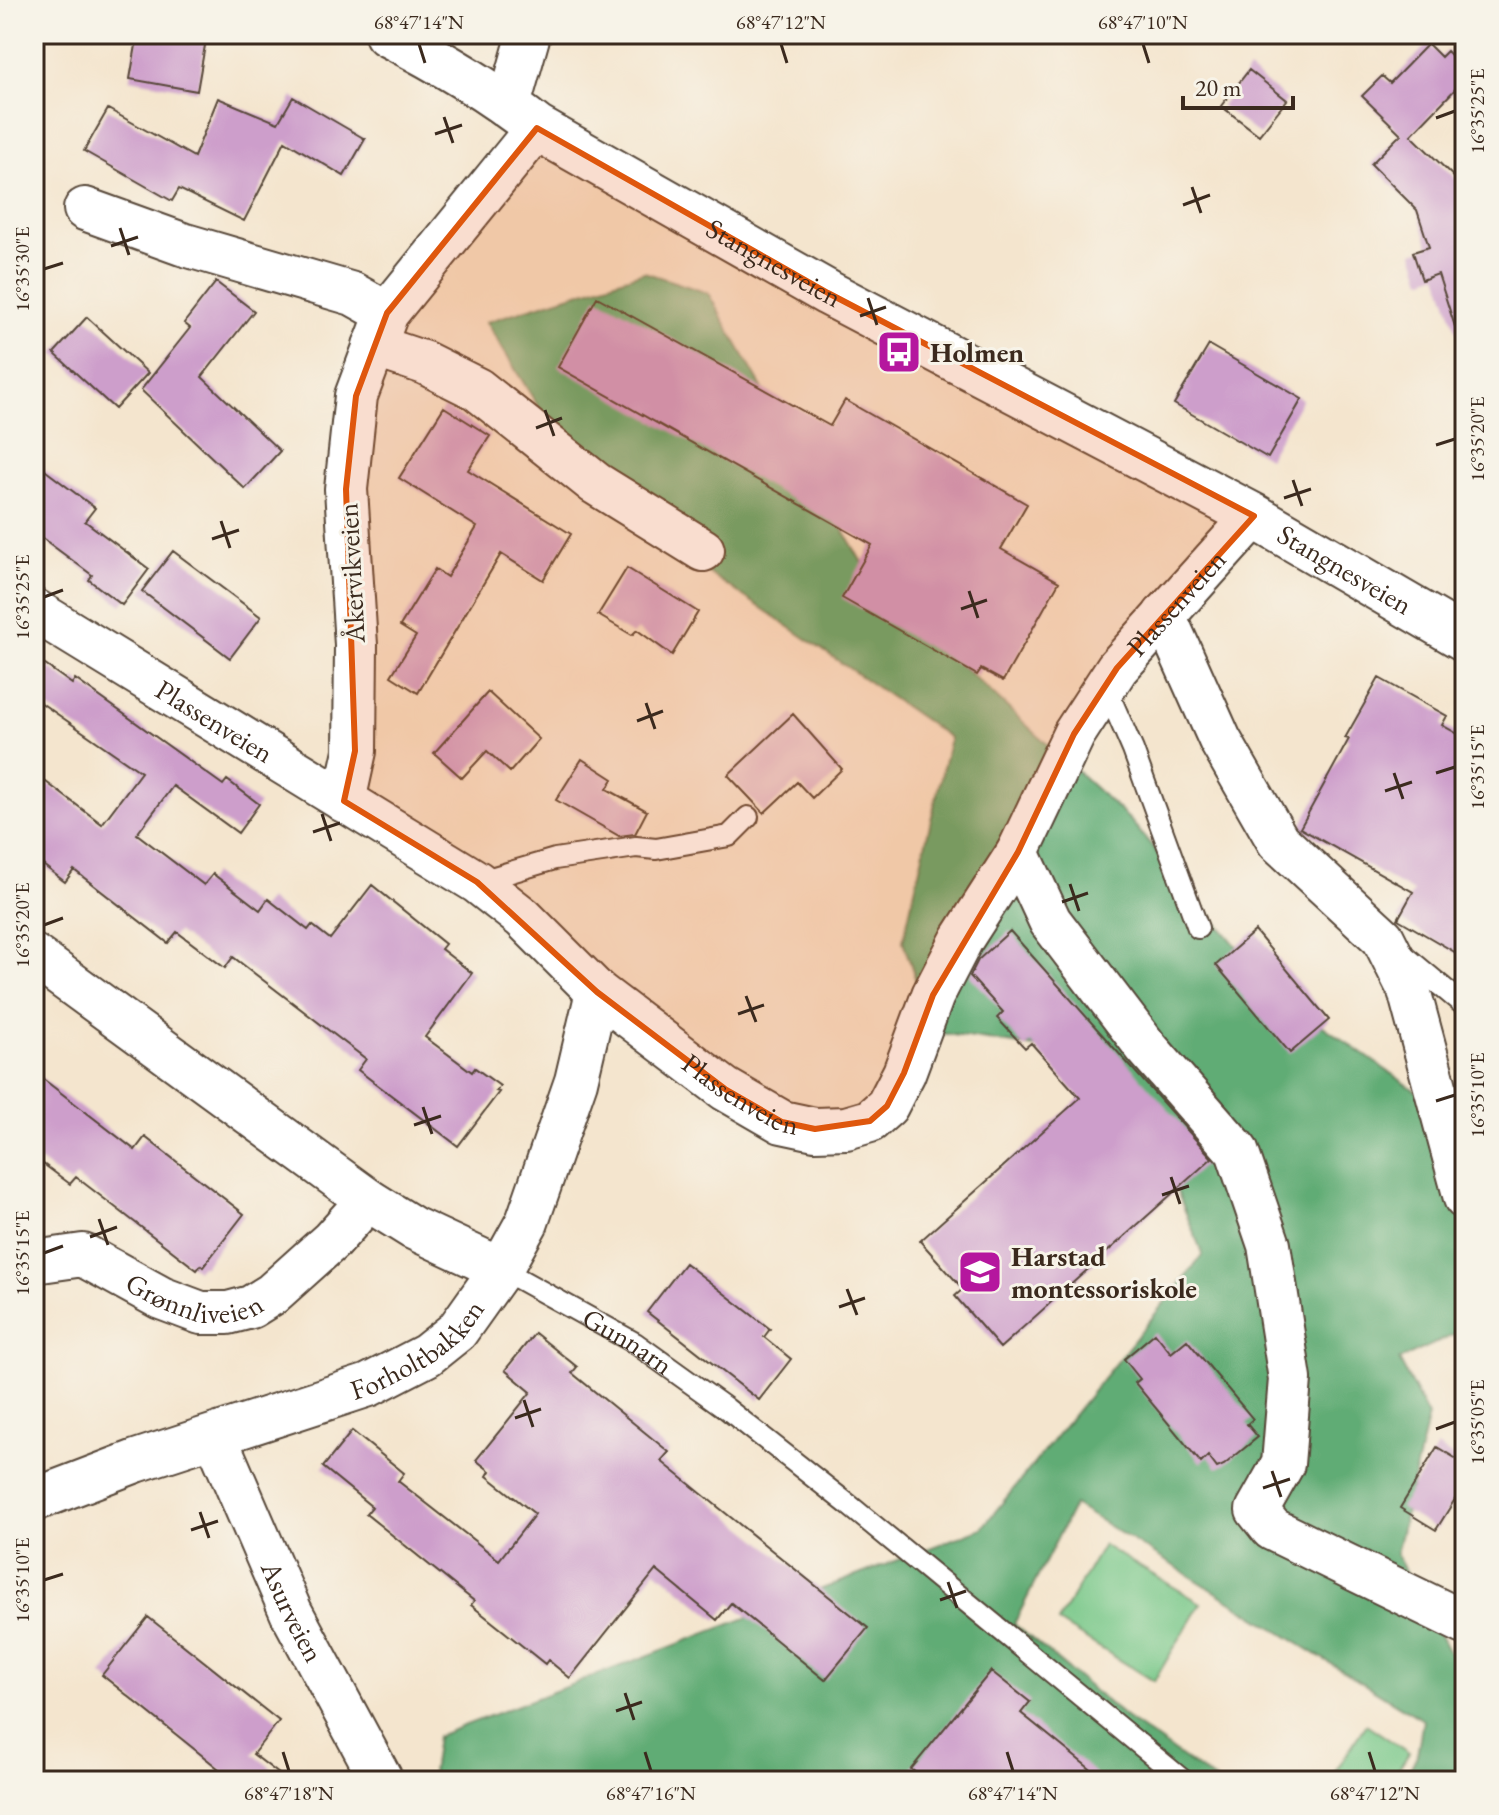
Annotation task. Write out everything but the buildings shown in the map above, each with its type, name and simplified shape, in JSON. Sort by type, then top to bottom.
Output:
[{"type":"main road","name":"Stangnesveien","points":[[387,34],[425,53],[523,116],[828,293],[1254,516],[1465,639]]},
{"type":"street","points":[[523,116],[529,34]]},
{"type":"street","name":"Åkervikveien","points":[[344,801],[355,751],[356,645],[346,489],[356,396],[380,330],[523,116]]},
{"type":"street","points":[[85,209],[182,244],[353,294],[380,330],[425,363],[477,389],[595,483],[703,550]]},
{"type":"street","name":"Plassenveien","points":[[34,610],[477,882],[523,918],[597,992],[725,1089],[782,1122],[815,1129],[846,1128],[870,1121],[887,1106],[904,1073],[933,995],[962,939],[1018,852],[1074,734],[1103,688],[1117,668],[1254,516]]},
{"type":"street","points":[[1164,615],[1220,740],[1278,841],[1383,938],[1409,990],[1465,1198]]},
{"type":"street","points":[[1018,852],[1050,921],[1146,1047],[1237,1151],[1269,1245],[1290,1379],[1283,1464],[1257,1510],[1272,1529],[1465,1623]]},
{"type":"street","name":"Gunnarn","points":[[34,956],[368,1200],[413,1228],[501,1269]]},
{"type":"street","name":"Forholtbakken","points":[[34,1500],[136,1461],[369,1385],[427,1355],[457,1331],[501,1269],[527,1222],[576,1081],[597,992]]},
{"type":"street","name":"Grønnliveien","points":[[34,1262],[83,1255],[161,1298],[201,1313],[228,1313],[251,1307],[272,1294],[332,1240],[368,1200]]},
{"type":"street","name":"Asurveien","points":[[215,1436],[291,1612],[382,1781]]},
{"type":"lane","points":[[1103,688],[1133,750],[1198,928]]},
{"type":"lane","points":[[477,882],[555,859],[636,847],[656,849],[729,836],[748,817]]},
{"type":"lane","points":[[1383,938],[1465,1006]]},
{"type":"lane","name":"Gunnarn","points":[[501,1269],[635,1343],[727,1409],[849,1505],[1184,1781]]},
{"type":"highlighted area","points":[[537,128],[828,293],[1254,516],[1117,668],[1074,734],[1018,852],[933,995],[904,1073],[887,1106],[870,1121],[815,1129],[782,1122],[725,1089],[597,992],[477,882],[344,801],[355,751],[346,489],[356,396],[387,313]]},
{"type":"green space","points":[[644,272],[708,293],[876,587],[1130,820],[1277,994],[1465,1125],[1465,1337],[1457,1333],[1399,1360],[1428,1416],[1396,1554],[1465,1682],[1465,1781],[1404,1781],[1417,1755],[1423,1720],[1074,1505],[1014,1624],[1131,1722],[1216,1781],[431,1781],[437,1736],[982,1528],[1203,1255],[1124,1060],[933,1032],[903,941],[950,738],[595,498],[486,322]]},
{"type":"green space","points":[[1103,1545],[1201,1603],[1154,1681],[1058,1622]]},
{"type":"green space","points":[[1366,1724],[1409,1753],[1391,1781],[1329,1781]]},
{"type":"place","name":"Holmen","points":[[899,352]]},
{"type":"place","name":"Harstad montessoriskole","points":[[980,1272]]}]
